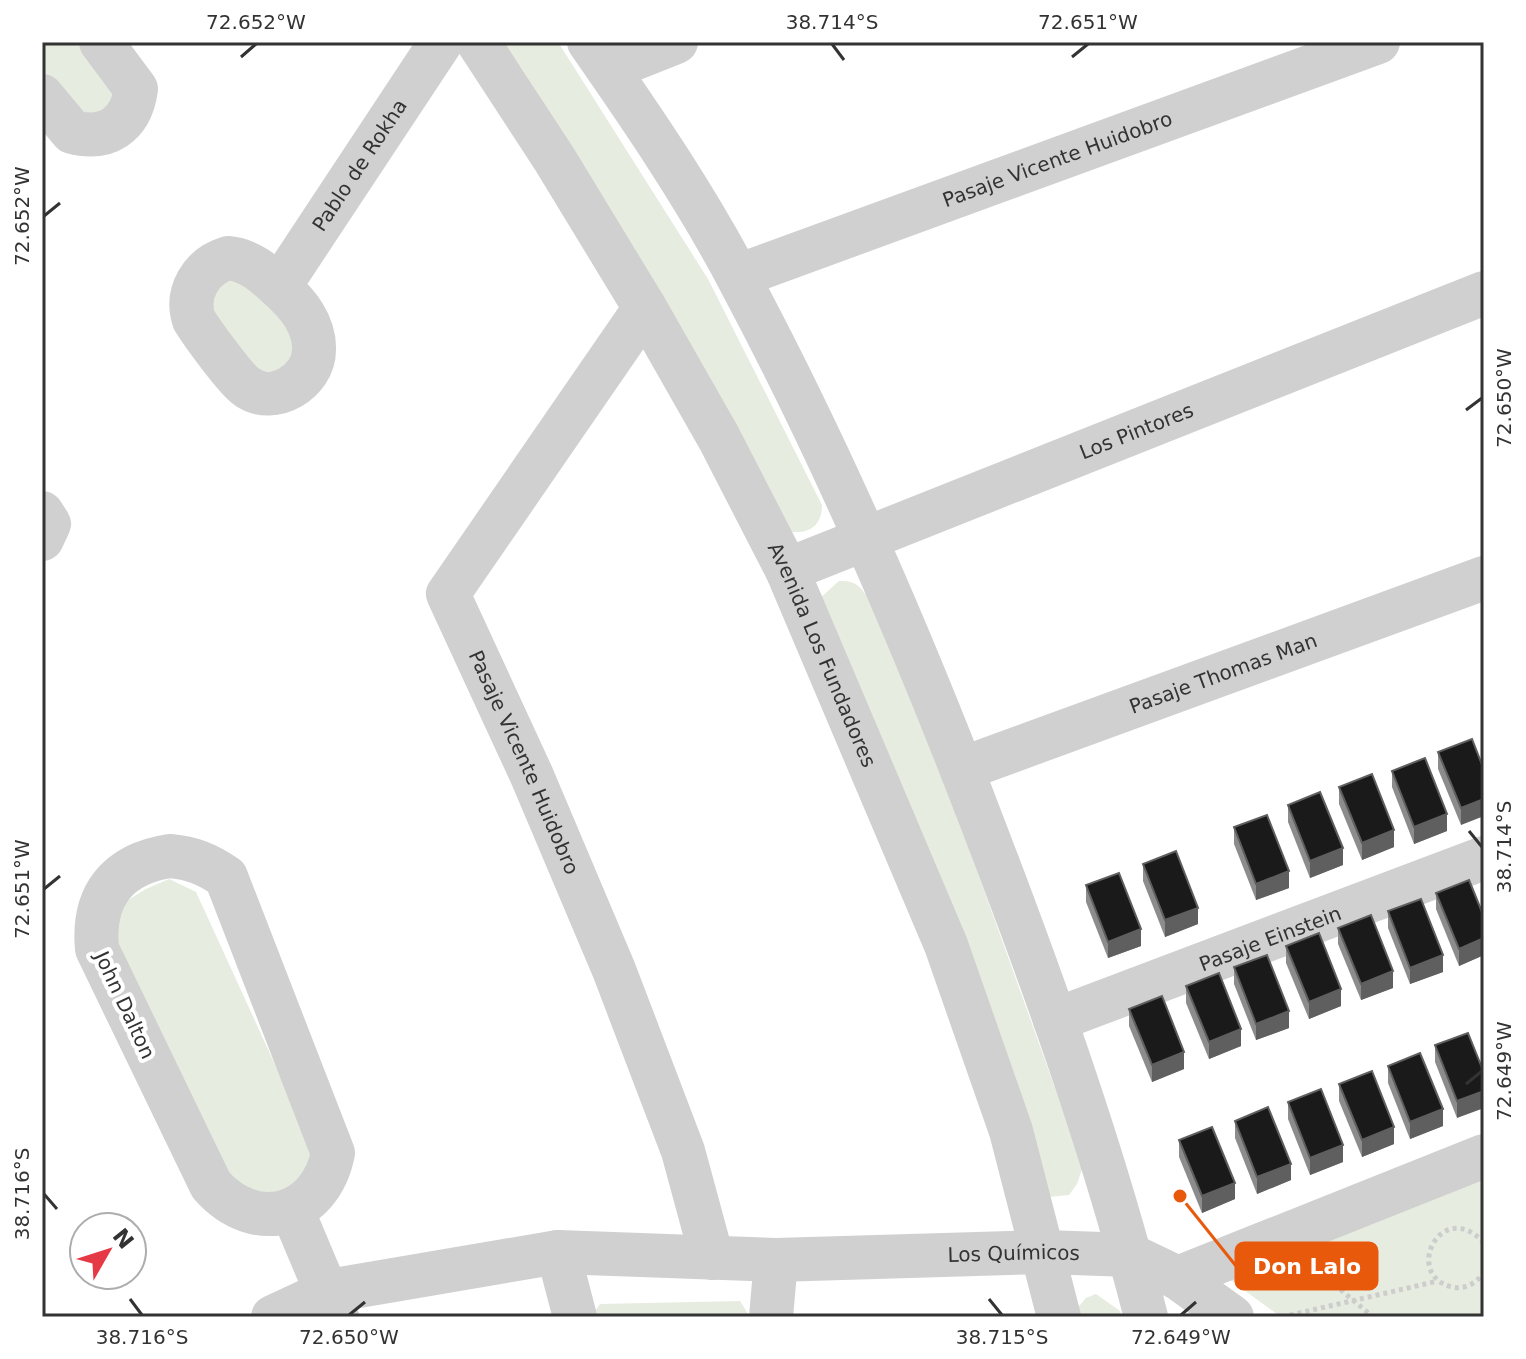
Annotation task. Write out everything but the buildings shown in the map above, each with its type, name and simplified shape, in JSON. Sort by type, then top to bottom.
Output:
[{"type":"street","points":[[42,96],[72,132],[99,135],[122,122],[130,112],[136,89],[101,42]]},
{"type":"street","name":"Pablo de Rokha","points":[[279,287],[441,42]]},
{"type":"street","name":"Avenida Los Fundadores","points":[[478,42],[555,160],[645,308],[719,438],[787,570],[946,945],[1011,1131],[1045,1252],[1059,1317]]},
{"type":"street","points":[[676,42],[599,56],[738,276],[867,538],[962,769],[1055,1020],[1130,1255],[1146,1317]]},
{"type":"street","name":"Pasaje Vicente Huidobro","points":[[738,276],[1378,42]]},
{"type":"street","name":"Los Pintores","points":[[787,570],[1484,293]]},
{"type":"street","name":"Pasaje Vicente Huidobro","points":[[645,308],[448,594],[532,776],[614,970],[683,1151],[712,1258]]},
{"type":"street","points":[[42,513],[49,524],[42,539]]},
{"type":"street","name":"Pasaje Thomas Man","points":[[962,769],[1484,578]]},
{"type":"street","name":"John Dalton","points":[[170,856],[191,858],[209,865],[226,877],[333,1153],[330,1171],[321,1187],[292,1210],[256,1214],[224,1199],[211,1185],[97,949],[95,930],[105,894],[132,867],[150,859],[170,856]]},
{"type":"street","name":"Pasaje Einstein","points":[[1055,1020],[1484,858]]},
{"type":"street","points":[[1178,1278],[1484,1156]]},
{"type":"street","points":[[292,1210],[333,1304]]},
{"type":"street","points":[[558,1252],[575,1317]]},
{"type":"street","name":"Los Químicos","points":[[273,1317],[558,1252],[776,1260],[1045,1252],[1130,1255],[1178,1278],[1232,1317]]},
{"type":"street","points":[[771,1317],[776,1260]]},
{"type":"path","points":[[1484,1243],[1470,1230],[1453,1228],[1438,1235],[1429,1249],[1429,1266],[1438,1281],[1454,1288],[1471,1285],[1484,1274]]},
{"type":"path","points":[[1307,1262],[1373,1317]]},
{"type":"path","points":[[1282,1317],[1438,1281]]},
{"type":"shaded area","points":[[42,42],[80,42],[117,94],[107,119],[86,124],[42,79]]},
{"type":"shaded area","points":[[504,42],[558,42],[708,279],[822,505],[819,520],[811,529],[798,532],[783,530],[615,221]]},
{"type":"shaded area","points":[[236,278],[272,307],[299,348],[289,373],[251,370],[206,308],[218,285]]},
{"type":"shaded area","points":[[839,581],[857,585],[869,599],[942,773],[1083,1166],[1077,1184],[1069,1195],[1048,1197],[819,599]]},
{"type":"shaded area","points":[[169,879],[196,892],[316,1154],[312,1176],[278,1204],[229,1183],[111,928],[122,904]]},
{"type":"shaded area","points":[[1484,1176],[1484,1317],[1281,1317],[1229,1279]]},
{"type":"shaded area","points":[[1096,1294],[1120,1311],[1122,1317],[1076,1317],[1074,1312],[1086,1298]]},
{"type":"shaded area","points":[[740,1301],[750,1317],[591,1317],[600,1304]]},
{"type":"place","name":"Don Lalo","points":[[1180,1196]]}]
